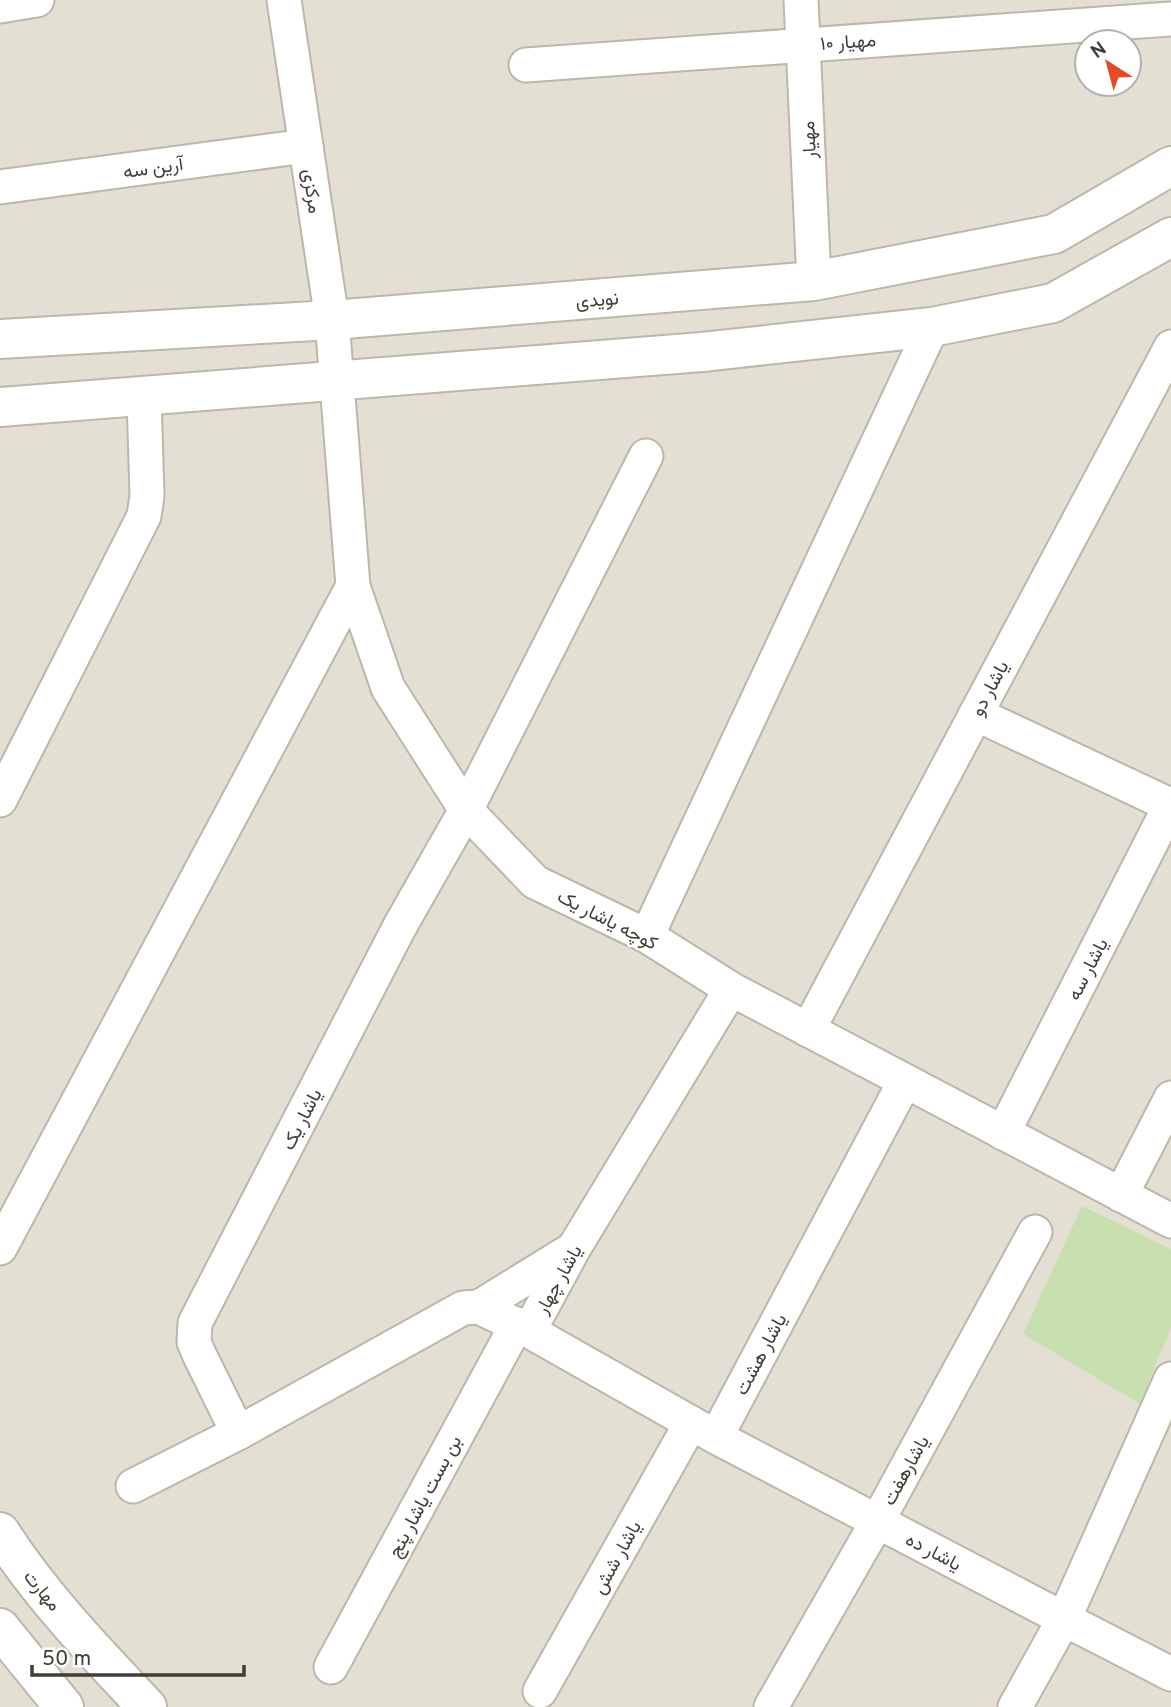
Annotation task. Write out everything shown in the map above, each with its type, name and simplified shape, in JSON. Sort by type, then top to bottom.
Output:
[{"type":"street","points":[[0,6],[37,0]]},
{"type":"street","name":"مرکزی","points":[[284,0],[332,320],[337,382]]},
{"type":"street","name":"مهیار","points":[[801,0],[814,281]]},
{"type":"street","name":"مهیار ۱۰","points":[[526,65],[1171,19]]},
{"type":"street","name":"آرین سه","points":[[0,187],[306,146]]},
{"type":"street","name":"نویدی","points":[[0,340],[332,320],[814,281],[1054,234],[1171,166]]},
{"type":"street","points":[[0,407],[702,352],[932,327],[1053,303],[1171,237]]},
{"type":"street","points":[[646,936],[932,327]]},
{"type":"street","name":"یاشار دو","points":[[808,1030],[1171,347]]},
{"type":"street","name":"کوچه یاشار یک","points":[[337,382],[353,586],[388,688],[466,810],[535,882],[646,936],[731,989],[1171,1221]]},
{"type":"street","points":[[0,800],[144,516],[147,496],[144,397]]},
{"type":"street","name":"یاشار یک","points":[[238,1433],[194,1342],[195,1323],[400,926],[466,810],[646,456]]},
{"type":"street","points":[[0,1248],[353,586]]},
{"type":"street","name":"یاشار سه","points":[[976,715],[1171,805],[1003,1133]]},
{"type":"street","name":"یاشار چهار","points":[[479,1307],[523,1327],[731,989]]},
{"type":"street","name":"یاشار هشت","points":[[703,1430],[905,1081]]},
{"type":"street","points":[[1121,1195],[1171,1098]]},
{"type":"street","name":"یاشارهفت","points":[[771,1707],[877,1522],[1035,1232]]},
{"type":"street","points":[[133,1486],[238,1433],[463,1308],[479,1307],[574,1248]]},
{"type":"street","points":[[523,1327],[703,1430]]},
{"type":"street","name":"بن بست یاشار پنج","points":[[331,1667],[523,1327]]},
{"type":"street","points":[[1015,1707],[1064,1619],[1171,1379]]},
{"type":"street","name":"یاشار ده","points":[[703,1430],[1064,1619]]},
{"type":"street","name":"یاشار شش","points":[[540,1691],[703,1430]]},
{"type":"street","name":"مهارت","points":[[0,1532],[16,1556],[96,1654],[146,1707]]},
{"type":"street","points":[[1064,1619],[1171,1674]]},
{"type":"street","points":[[0,1628],[64,1707]]},
{"type":"shaded area","points":[[0,0],[1171,0],[1171,1707],[0,1707]]},
{"type":"green space","points":[[1082,1206],[1171,1249],[1171,1327],[1140,1404],[1023,1334]]}]
